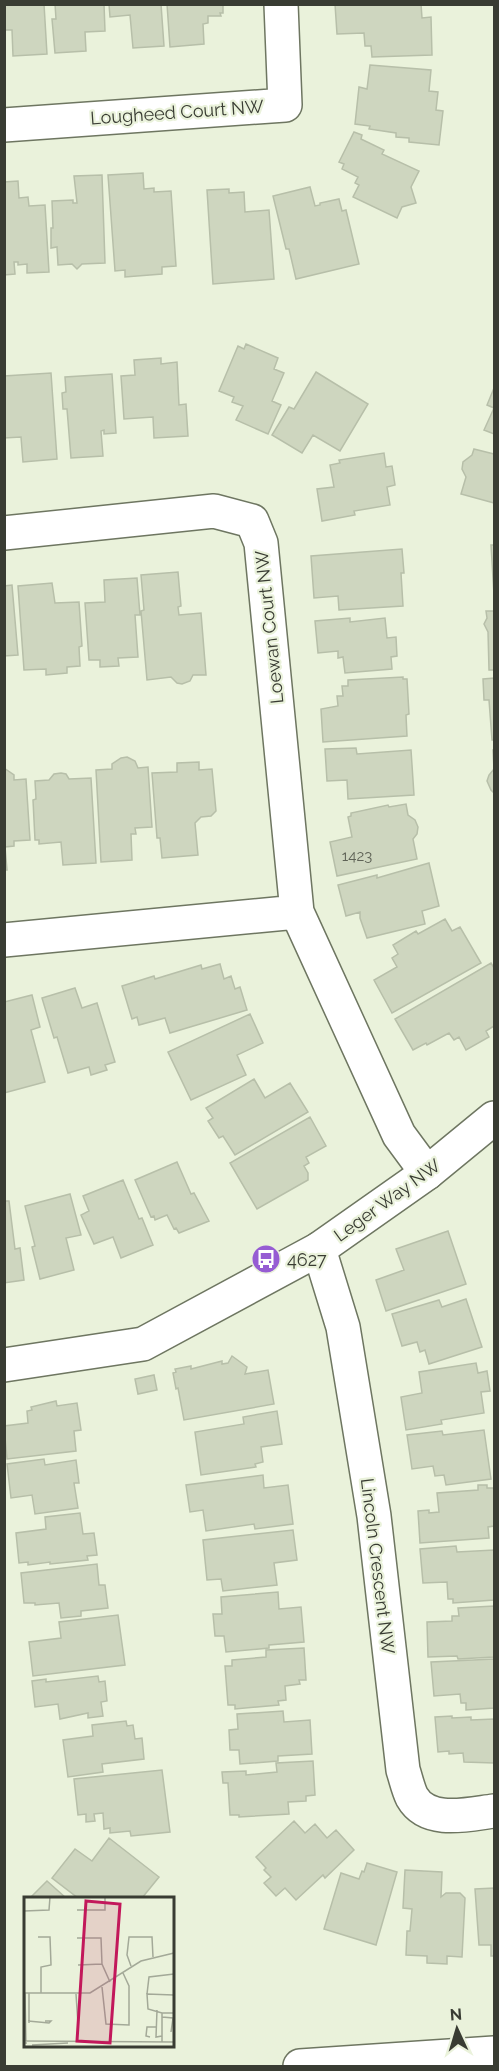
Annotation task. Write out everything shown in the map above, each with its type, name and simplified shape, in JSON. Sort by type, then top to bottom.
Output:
[{"type":"street","name":"Lougheed Court NW","points":[[4,125],[285,105],[281,4]]},
{"type":"street","name":"Loewan Court NW","points":[[4,533],[214,511],[252,521],[261,543],[297,912],[399,1135],[427,1173]]},
{"type":"street","points":[[4,940],[297,912]]},
{"type":"street","name":"Leger Way NW","points":[[4,1365],[142,1344],[319,1249],[427,1173],[495,1118]]},
{"type":"street","name":"Lincoln Crescent NW","points":[[319,1249],[343,1327],[370,1492],[403,1770],[413,1798],[427,1812],[448,1815],[495,1811]]},
{"type":"street","points":[[300,2067],[495,2053]]},
{"type":"building","points":[[4,4],[44,4],[47,54],[13,56],[12,30],[4,30]]},
{"type":"building","points":[[55,4],[104,4],[105,31],[85,32],[86,51],[55,53],[52,19],[56,19]]},
{"type":"building","points":[[109,4],[161,4],[164,46],[133,48],[130,15],[110,17]]},
{"type":"building","points":[[167,4],[223,4],[223,13],[220,13],[221,16],[208,16],[208,23],[203,24],[204,44],[170,47]]},
{"type":"building","points":[[335,4],[421,4],[422,18],[431,17],[432,55],[372,57],[371,46],[365,46],[364,33],[337,34]]},
{"type":"building","points":[[370,65],[431,70],[429,91],[438,92],[436,110],[443,111],[439,145],[409,142],[409,138],[396,137],[396,133],[369,129],[370,126],[355,124],[359,87],[367,89]]},
{"type":"building","points":[[354,132],[362,135],[361,139],[384,150],[382,154],[419,171],[411,187],[416,203],[402,207],[397,218],[353,197],[359,185],[355,183],[358,177],[342,169],[344,164],[339,162]]},
{"type":"building","points":[[143,173],[144,189],[154,188],[154,192],[171,191],[176,266],[162,267],[162,274],[125,277],[125,270],[115,271],[108,175]]},
{"type":"building","points":[[102,175],[105,263],[82,264],[77,269],[72,264],[58,265],[57,247],[51,248],[52,201],[73,200],[73,203],[77,203],[74,176]]},
{"type":"building","points":[[18,181],[19,198],[28,197],[29,206],[45,205],[49,272],[27,273],[27,264],[18,265],[18,262],[14,262],[15,274],[4,275],[4,182]]},
{"type":"building","points":[[310,187],[315,206],[339,199],[342,211],[346,210],[359,264],[296,279],[273,196]]},
{"type":"building","points":[[229,189],[229,193],[244,192],[245,212],[269,210],[274,279],[213,284],[207,190]]},
{"type":"building","points":[[246,344],[278,358],[274,369],[284,373],[272,401],[281,405],[268,434],[236,420],[243,406],[232,402],[234,397],[219,391],[238,346],[244,349]]},
{"type":"building","points":[[161,358],[161,364],[177,362],[179,405],[186,404],[188,436],[154,438],[153,417],[124,419],[121,376],[135,375],[134,360]]},
{"type":"building","points":[[316,372],[368,404],[340,451],[313,435],[302,453],[272,435],[289,407],[294,409]]},
{"type":"building","points":[[51,373],[57,459],[23,462],[21,437],[4,438],[4,376]]},
{"type":"building","points":[[112,374],[116,433],[104,434],[104,430],[101,431],[103,456],[71,458],[67,409],[63,409],[62,393],[66,392],[65,377]]},
{"type":"building","points":[[494,388],[494,408],[487,405]]},
{"type":"building","points":[[494,408],[494,434],[484,430]]},
{"type":"building","points":[[474,449],[494,454],[494,503],[461,494],[466,477],[462,469],[463,462],[472,455]]},
{"type":"building","points":[[384,453],[386,467],[392,466],[395,485],[387,487],[390,505],[354,511],[355,515],[322,521],[317,489],[334,487],[330,465],[340,463],[339,460]]},
{"type":"building","points":[[491,545],[494,545],[494,595]]},
{"type":"building","points":[[402,549],[403,606],[339,610],[338,596],[314,598],[311,556]]},
{"type":"building","points":[[178,572],[181,606],[178,607],[179,615],[201,613],[206,675],[193,675],[190,681],[182,684],[177,683],[171,677],[147,680],[141,611],[144,610],[141,575]]},
{"type":"building","points":[[137,578],[140,615],[135,615],[138,657],[118,658],[119,666],[100,667],[100,660],[89,660],[85,603],[105,602],[104,580]]},
{"type":"building","points":[[52,583],[55,603],[79,602],[82,646],[79,647],[80,666],[67,667],[67,673],[46,675],[46,669],[24,670],[18,586]]},
{"type":"building","points":[[12,585],[18,655],[4,656],[4,586]]},
{"type":"building","points":[[486,611],[494,611],[494,670],[489,670],[488,632],[484,624],[487,618]]},
{"type":"building","points":[[350,618],[350,622],[385,618],[387,638],[396,637],[397,656],[391,657],[392,669],[345,673],[343,657],[338,658],[338,651],[318,653],[315,621]]},
{"type":"building","points":[[403,677],[407,679],[409,714],[406,715],[407,736],[323,742],[321,709],[338,706],[337,696],[343,696],[342,686],[348,686],[348,680]]},
{"type":"building","points":[[494,678],[494,740],[492,740],[489,700],[484,700],[483,679]]},
{"type":"building","points":[[356,748],[357,754],[411,750],[414,795],[348,799],[347,780],[327,781],[325,749]]},
{"type":"building","points":[[127,757],[135,761],[138,768],[148,767],[152,827],[135,828],[136,834],[131,834],[132,860],[101,862],[96,770],[112,769],[112,764]]},
{"type":"building","points":[[199,762],[199,770],[212,769],[216,811],[211,816],[201,817],[195,823],[198,855],[162,858],[160,838],[157,838],[152,773],[177,772],[177,763]]},
{"type":"building","points":[[4,768],[14,775],[14,780],[26,779],[30,840],[14,841],[14,846],[5,847],[7,870],[4,870]]},
{"type":"building","points":[[494,769],[494,793],[487,781]]},
{"type":"building","points":[[54,774],[66,774],[69,779],[91,778],[96,863],[63,865],[61,842],[39,844],[39,840],[35,840],[33,800],[36,799],[35,781],[49,780]]},
{"type":"building","points":[[406,804],[408,815],[415,820],[418,827],[413,839],[417,859],[337,876],[330,842],[352,837],[348,817],[351,813],[388,805],[389,807]]},
{"type":"building","points":[[429,863],[439,906],[422,911],[425,924],[367,938],[360,912],[346,916],[338,885],[377,875],[377,878]]},
{"type":"building","points":[[445,919],[452,931],[460,927],[481,963],[392,1013],[374,980],[397,967],[392,958],[398,954],[393,945],[416,931],[418,934]]},
{"type":"building","points":[[491,963],[494,968],[494,1026],[486,1031],[489,1037],[466,1050],[459,1037],[454,1040],[449,1033],[413,1050],[395,1019]]},
{"type":"building","points":[[220,964],[224,979],[231,976],[235,989],[240,987],[247,1010],[170,1033],[165,1018],[139,1025],[137,1017],[132,1019],[122,986],[201,965],[202,969]]},
{"type":"building","points":[[75,988],[82,1008],[97,1003],[115,1062],[105,1065],[107,1070],[91,1075],[89,1067],[68,1073],[42,998]]},
{"type":"building","points":[[32,995],[40,1027],[31,1030],[45,1082],[4,1093],[4,1002]]},
{"type":"building","points":[[250,1014],[263,1043],[237,1055],[246,1075],[191,1100],[168,1052]]},
{"type":"building","points":[[254,1079],[265,1098],[290,1083],[308,1112],[235,1155],[223,1136],[219,1138],[208,1121],[213,1118],[206,1108]]},
{"type":"building","points":[[310,1117],[326,1146],[306,1157],[309,1163],[304,1166],[308,1173],[308,1180],[257,1209],[230,1163]]},
{"type":"building","points":[[177,1162],[191,1194],[194,1193],[209,1221],[179,1233],[176,1228],[174,1229],[167,1215],[155,1220],[154,1216],[151,1217],[135,1180]]},
{"type":"building","points":[[123,1180],[139,1219],[142,1218],[153,1245],[121,1258],[113,1237],[94,1244],[81,1215],[89,1211],[83,1196]]},
{"type":"building","points":[[70,1194],[81,1235],[66,1238],[74,1270],[40,1279],[25,1206]]},
{"type":"building","points":[[4,1201],[9,1201],[15,1249],[20,1248],[24,1280],[4,1283]]},
{"type":"building","points":[[448,1231],[466,1284],[386,1311],[376,1280],[404,1270],[396,1249]]},
{"type":"building","points":[[466,1299],[482,1347],[429,1364],[425,1350],[420,1352],[417,1342],[402,1346],[392,1314],[439,1300],[442,1307]]},
{"type":"building","points":[[232,1356],[247,1367],[245,1374],[268,1370],[274,1404],[184,1420],[173,1373],[176,1372],[175,1369],[191,1366],[191,1369],[222,1361],[222,1364],[228,1363]]},
{"type":"building","points":[[476,1363],[478,1373],[487,1371],[490,1391],[481,1392],[484,1413],[441,1420],[442,1424],[406,1430],[401,1397],[422,1393],[419,1372]]},
{"type":"building","points":[[154,1375],[157,1390],[138,1394],[135,1379]]},
{"type":"building","points":[[56,1401],[57,1406],[77,1403],[81,1430],[74,1431],[76,1451],[7,1459],[4,1426],[28,1423],[27,1411],[32,1410],[31,1407]]},
{"type":"building","points":[[277,1411],[282,1444],[261,1447],[263,1462],[255,1464],[256,1467],[201,1475],[195,1432],[244,1424],[243,1417]]},
{"type":"building","points":[[484,1430],[491,1479],[446,1485],[444,1475],[435,1476],[433,1466],[412,1469],[407,1435],[442,1431],[443,1435]]},
{"type":"building","points":[[44,1459],[45,1465],[76,1460],[79,1483],[74,1483],[78,1508],[35,1514],[32,1495],[11,1498],[7,1464]]},
{"type":"building","points":[[263,1475],[264,1488],[288,1485],[293,1524],[255,1529],[254,1524],[206,1531],[203,1510],[190,1512],[186,1485]]},
{"type":"building","points":[[478,1485],[494,1488],[494,1526],[488,1527],[489,1538],[420,1543],[418,1511],[439,1512],[437,1493],[478,1490]]},
{"type":"building","points":[[80,1513],[83,1534],[94,1533],[97,1555],[87,1556],[88,1560],[50,1564],[50,1562],[28,1565],[28,1562],[19,1563],[16,1533],[46,1529],[45,1517]]},
{"type":"building","points":[[293,1530],[297,1560],[274,1563],[277,1585],[223,1591],[221,1579],[207,1580],[203,1540]]},
{"type":"building","points":[[456,1546],[457,1552],[494,1550],[494,1600],[453,1603],[453,1599],[448,1599],[447,1582],[423,1583],[420,1549]]},
{"type":"building","points":[[97,1564],[99,1585],[105,1585],[108,1608],[81,1611],[81,1616],[61,1618],[59,1603],[35,1605],[35,1603],[24,1603],[21,1573]]},
{"type":"building","points":[[278,1592],[279,1609],[301,1607],[304,1642],[226,1652],[224,1636],[215,1636],[213,1614],[222,1614],[221,1597]]},
{"type":"building","points":[[494,1606],[494,1657],[458,1659],[457,1656],[428,1657],[427,1622],[452,1621],[452,1616],[459,1616],[458,1608]]},
{"type":"building","points":[[118,1615],[125,1665],[33,1676],[29,1642],[61,1638],[59,1622]]},
{"type":"building","points":[[304,1648],[306,1680],[299,1680],[300,1684],[285,1686],[286,1700],[278,1701],[279,1705],[235,1709],[235,1705],[228,1705],[225,1666],[232,1666],[232,1660],[266,1657],[266,1650]]},
{"type":"building","points":[[494,1659],[494,1708],[466,1710],[466,1703],[461,1703],[460,1694],[434,1696],[431,1662]]},
{"type":"building","points":[[98,1676],[99,1682],[105,1681],[107,1701],[101,1702],[103,1716],[88,1718],[88,1713],[60,1719],[58,1704],[35,1707],[32,1681],[46,1679],[46,1682]]},
{"type":"building","points":[[283,1711],[284,1722],[310,1720],[312,1754],[278,1756],[278,1761],[240,1764],[239,1750],[230,1750],[229,1730],[238,1729],[237,1714]]},
{"type":"building","points":[[452,1716],[452,1718],[471,1717],[471,1720],[494,1719],[494,1763],[464,1762],[463,1753],[438,1752],[435,1717]]},
{"type":"building","points":[[126,1721],[127,1726],[133,1725],[135,1739],[142,1738],[144,1759],[102,1764],[103,1772],[68,1777],[63,1740],[93,1736],[92,1725]]},
{"type":"building","points":[[313,1761],[315,1795],[306,1796],[306,1801],[288,1802],[289,1814],[239,1817],[239,1815],[230,1815],[228,1783],[223,1783],[222,1772],[246,1771],[246,1775],[277,1772],[276,1763]]},
{"type":"building","points":[[162,1770],[170,1832],[131,1836],[130,1831],[110,1833],[110,1828],[104,1829],[103,1813],[94,1814],[95,1821],[86,1822],[86,1814],[78,1815],[74,1779]]},
{"type":"building","points":[[294,1821],[305,1833],[315,1824],[327,1838],[336,1830],[354,1850],[325,1878],[323,1875],[296,1900],[285,1888],[276,1896],[264,1883],[271,1877],[256,1857]]},
{"type":"building","points":[[109,1838],[159,1877],[143,1897],[77,1897],[52,1878],[75,1849],[92,1861]]},
{"type":"building","points":[[367,1863],[397,1872],[376,1945],[324,1929],[341,1873],[359,1879]]},
{"type":"building","points":[[405,1870],[442,1872],[441,1897],[446,1893],[460,1893],[465,1898],[462,1957],[447,1956],[447,1964],[427,1963],[427,1956],[406,1955],[407,1931],[410,1931],[412,1909],[403,1908]]},
{"type":"building","points":[[47,1881],[65,1897],[31,1897]]},
{"type":"building","points":[[494,1888],[494,1956],[491,1956],[491,1945],[479,1945],[475,1889]]},
{"type":"place","name":"4627","points":[[266,1259]]}]
